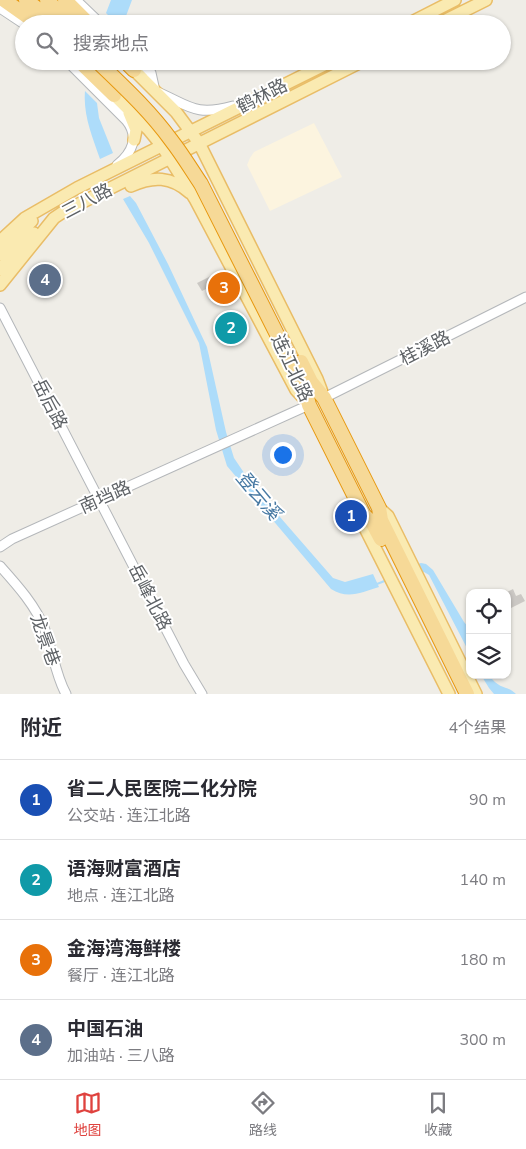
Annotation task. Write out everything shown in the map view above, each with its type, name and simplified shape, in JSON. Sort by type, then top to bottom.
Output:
[{"type":"highway","points":[[4,0],[25,15]]},
{"type":"highway","points":[[26,0],[45,15]]},
{"type":"highway","points":[[47,0],[62,15]]},
{"type":"highway","points":[[65,0],[80,15]]},
{"type":"highway","points":[[87,70],[112,98]]},
{"type":"highway","name":"连江北路","points":[[107,70],[140,103],[171,139],[186,161],[297,364],[324,398],[379,508],[392,553],[457,694]]},
{"type":"highway","name":"连江北路","points":[[118,70],[162,115],[194,157],[221,205],[297,364],[309,405],[364,515],[373,524],[392,553],[467,694]]},
{"type":"main road","points":[[426,15],[455,0]]},
{"type":"main road","points":[[456,15],[486,0]]},
{"type":"main road","points":[[138,70],[176,112],[199,143],[317,379],[324,398]]},
{"type":"main road","name":"鹤林路","points":[[162,146],[314,70]]},
{"type":"main road","name":"三八路","points":[[0,285],[54,218],[93,196],[345,70]]},
{"type":"main road","points":[[112,98],[133,118],[136,130],[134,140]]},
{"type":"main road","points":[[112,98],[148,129],[170,158],[195,199],[296,390],[309,405]]},
{"type":"main road","name":"三八路","points":[[0,241],[25,218],[103,175],[162,146]]},
{"type":"main road","points":[[93,196],[112,195],[144,180],[154,179],[173,182],[184,188],[195,199]]},
{"type":"main road","points":[[0,255],[19,233],[51,203]]},
{"type":"main road","points":[[0,270],[28,238],[54,218]]},
{"type":"main road","points":[[379,508],[388,516],[476,694]]},
{"type":"main road","points":[[364,515],[365,528],[449,694]]},
{"type":"street","points":[[76,0],[92,15]]},
{"type":"street","points":[[0,8],[15,18]]},
{"type":"street","points":[[76,70],[87,81],[112,98],[134,134],[134,145],[127,156],[103,175]]},
{"type":"street","points":[[155,91],[193,109],[206,111],[220,110],[253,101]]},
{"type":"street","name":"桂溪路","points":[[324,398],[526,297]]},
{"type":"street","name":"岳后路","points":[[0,308],[99,500]]},
{"type":"street","name":"南垱路","points":[[0,547],[12,539],[309,405]]},
{"type":"street","name":"岳峰北路","points":[[99,500],[184,664],[202,694]]},
{"type":"street","name":"龙景巷","points":[[0,566],[38,615],[47,635],[56,673],[66,694]]},
{"type":"shaded area","points":[[314,123],[342,177],[270,211],[247,165],[250,158],[254,152]]},
{"type":"water","points":[[111,0],[132,0],[126,15],[108,15],[106,13]]},
{"type":"water","points":[[85,91],[97,103],[99,118],[113,153],[100,159],[85,109]]},
{"type":"water","points":[[130,196],[136,203],[168,264],[207,347],[226,432],[234,458],[253,486],[333,578],[345,582],[373,574],[379,587],[349,595],[331,589],[227,466],[216,430],[199,343],[149,243],[123,199]]},
{"type":"water","points":[[418,564],[426,564],[433,570],[466,624],[466,646],[429,575],[424,572],[419,573]]},
{"type":"water","points":[[483,679],[492,679],[500,686],[510,689],[516,694],[494,694]]},
{"type":"building","points":[[221,271],[236,299],[226,304],[216,284],[202,291],[197,283]]},
{"type":"building","points":[[239,315],[247,331],[224,342],[219,340],[215,333],[218,331],[215,326]]},
{"type":"building","points":[[513,589],[516,596],[521,594],[525,601],[511,608],[511,590]]},
{"type":"waterway","name":"登云溪","points":[[377,584],[387,580]]},
{"type":"place","name":"中国石油","points":[[45,280]]},
{"type":"place","name":"金海湾海鲜楼","points":[[224,288]]},
{"type":"place","name":"语海财富酒店","points":[[231,328]]},
{"type":"place","name":"省二人民医院二化分院","points":[[351,516]]}]
